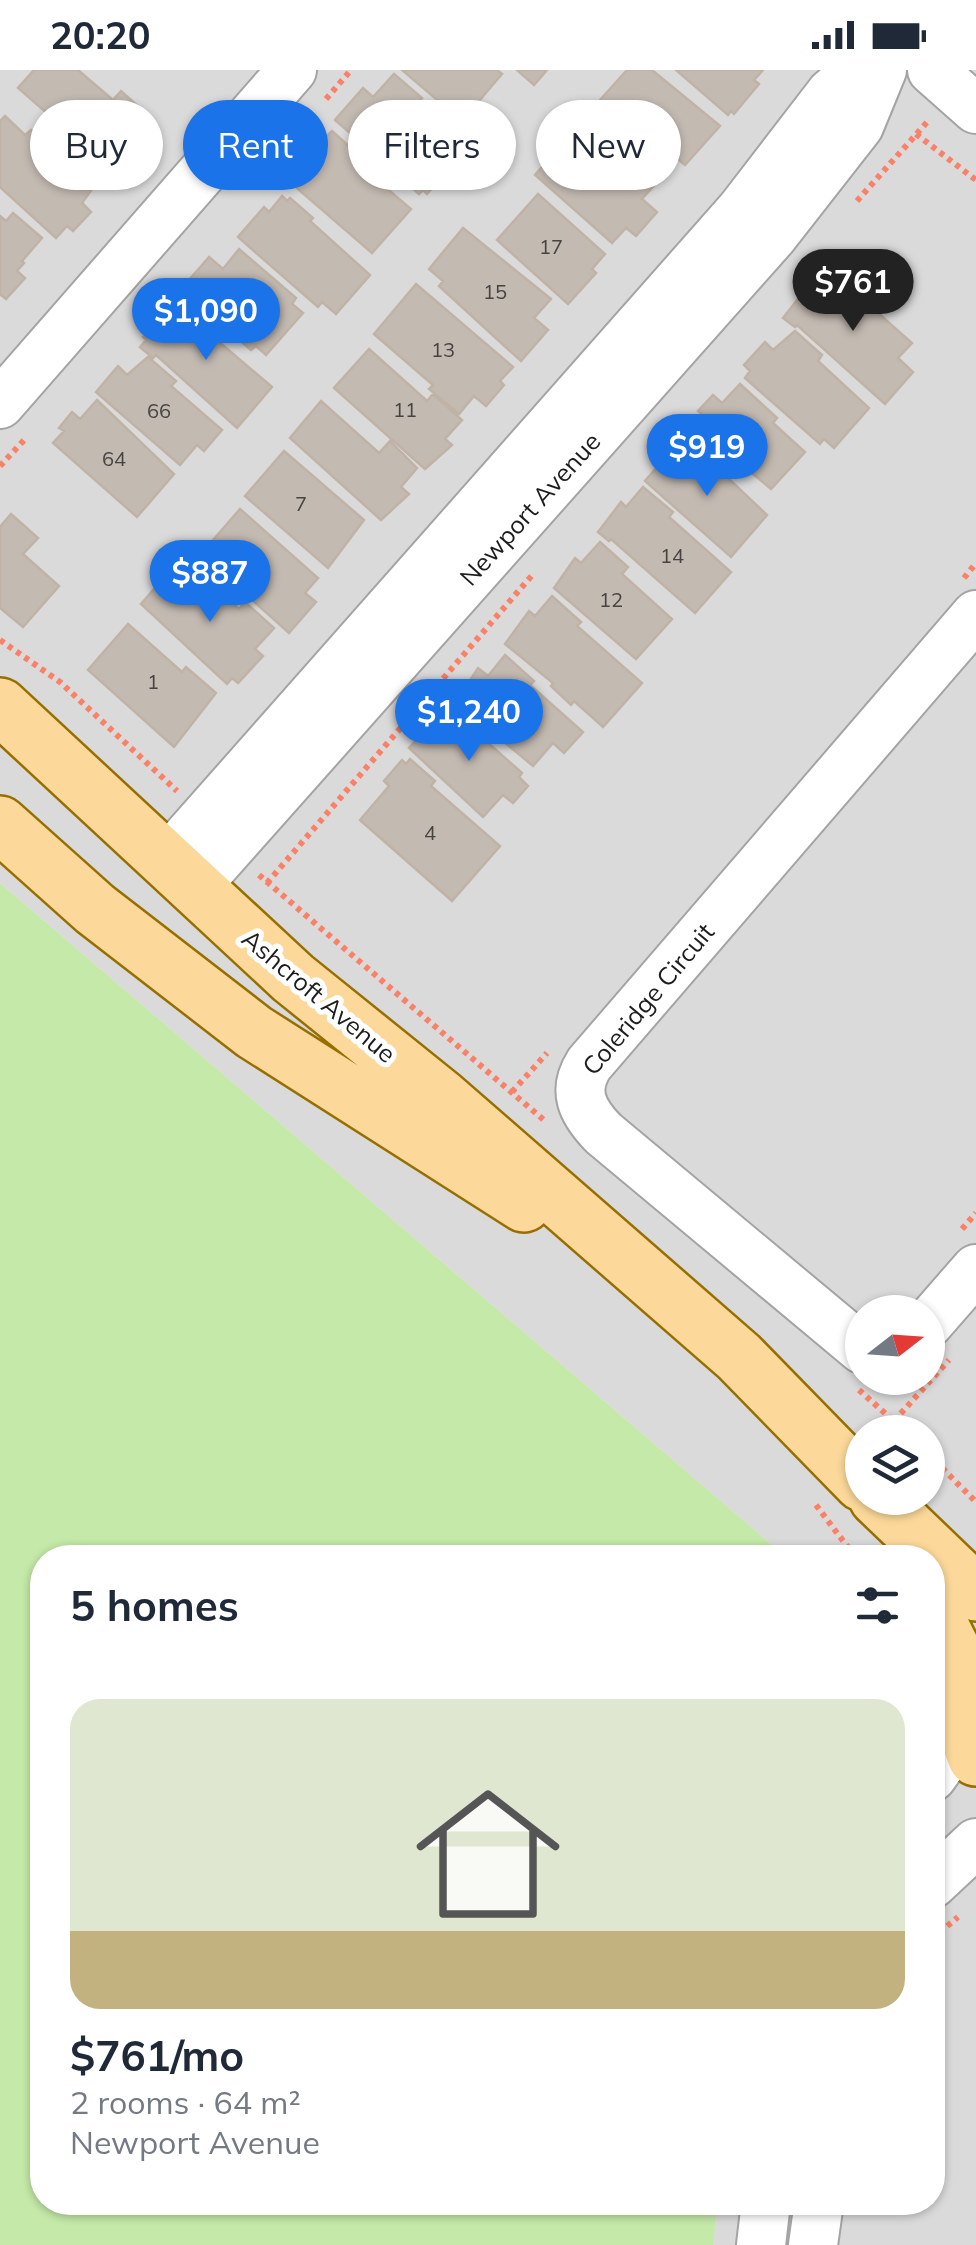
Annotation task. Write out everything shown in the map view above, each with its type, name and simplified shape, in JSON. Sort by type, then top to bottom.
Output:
[{"type":"main road","name":"Ashcroft Avenue","points":[[0,706],[293,978],[442,1098],[739,1357],[845,1479]]},
{"type":"main road","name":"Ashcroft Avenue","points":[[0,824],[94,909],[254,1032],[395,1125],[646,1278]]},
{"type":"main road","points":[[180,875],[153,882],[155,923],[168,952],[195,987]]},
{"type":"main road","name":"Ashcroft Avenue","points":[[873,1515],[893,1545]]},
{"type":"main road","name":"Ashcroft Avenue","points":[[882,1515],[918,1545]]},
{"type":"main road","name":"Ashcroft Avenue","points":[[945,1568],[976,1594]]},
{"type":"main road","points":[[945,1642],[972,1711]]},
{"type":"street","points":[[0,404],[292,70]]},
{"type":"street","name":"Newport Avenue","points":[[757,223],[831,92],[858,70]]},
{"type":"street","name":"Newport Avenue","points":[[180,875],[757,223],[860,126],[882,70]]},
{"type":"street","points":[[932,70],[976,109]]},
{"type":"street","name":"Coleridge Circuit","points":[[845,1355],[603,1133],[582,1104],[579,1084],[589,1064],[976,615]]},
{"type":"street","points":[[945,1331],[976,1269]]},
{"type":"street","points":[[945,1756],[972,1711]]},
{"type":"street","points":[[945,1872],[976,1843]]},
{"type":"street","points":[[761,2245],[764,2215]]},
{"type":"street","points":[[813,2245],[817,2215]]},
{"type":"path","points":[[916,134],[976,180]]},
{"type":"path","points":[[0,640],[60,682],[277,892],[557,1131]]},
{"type":"path","points":[[945,1471],[976,1502]]},
{"type":"path","points":[[857,1545],[860,1515]]},
{"type":"path","points":[[945,1931],[950,1928]]},
{"type":"shaded area","points":[[0,70],[976,70],[976,2245],[713,2245],[717,2215],[945,2215],[945,1545],[772,1545],[0,883]]},
{"type":"green space","points":[[0,883],[772,1545],[30,1545],[30,2215],[717,2215],[713,2245],[0,2245]]},
{"type":"building","points":[[34,70],[78,70],[113,100],[32,100],[18,88]]},
{"type":"building","points":[[402,70],[497,70],[502,74],[480,100],[437,100]]},
{"type":"building","points":[[517,70],[547,70],[534,85]]},
{"type":"building","points":[[627,70],[652,70],[720,126],[685,165],[681,162],[681,100],[600,100]]},
{"type":"building","points":[[676,70],[763,70],[754,80],[759,84],[734,114],[731,111],[728,115]]},
{"type":"building","points":[[394,74],[422,98],[352,100],[363,88],[373,97]]},
{"type":"building","points":[[121,91],[131,100],[113,100]]},
{"type":"building","points":[[348,105],[348,131],[335,120]]},
{"type":"building","points":[[5,116],[25,135],[30,131],[30,190],[91,190],[82,203],[91,212],[73,231],[67,226],[56,238],[0,187],[0,121]]},
{"type":"building","points":[[332,131],[348,145],[348,190],[389,190],[411,209],[372,253],[299,190],[328,190],[328,135]]},
{"type":"building","points":[[552,190],[650,190],[642,199],[657,212],[636,236],[626,228],[612,243]]},
{"type":"building","points":[[538,194],[605,254],[592,269],[596,273],[568,304],[497,240]]},
{"type":"building","points":[[282,196],[313,218],[310,221],[370,275],[336,314],[322,302],[318,307],[238,237],[264,207],[269,212]]},
{"type":"building","points":[[13,213],[42,238],[17,271],[25,278],[6,299],[0,294],[0,216],[6,221]]},
{"type":"building","points":[[463,228],[551,299],[534,318],[548,330],[521,361],[439,286],[443,281],[429,269]]},
{"type":"building","points":[[239,249],[296,298],[292,304],[303,313],[266,355],[256,346],[251,350],[188,294],[194,286],[188,281],[209,257],[223,269]]},
{"type":"building","points":[[835,267],[863,293],[860,297],[912,343],[898,358],[913,372],[885,404],[797,325],[783,318],[812,281],[818,286]]},
{"type":"building","points":[[416,284],[513,367],[486,406],[474,396],[459,414],[429,389],[433,385],[374,334]]},
{"type":"building","points":[[189,301],[218,328],[211,335],[272,387],[237,428],[156,355],[153,358],[140,347],[146,340],[143,337],[162,315],[169,322]]},
{"type":"building","points":[[795,331],[822,355],[818,361],[869,408],[834,448],[824,439],[820,444],[745,378],[750,371],[744,365],[765,342],[773,350]]},
{"type":"building","points":[[369,349],[427,401],[433,394],[462,420],[445,439],[452,445],[425,469],[334,388]]},
{"type":"building","points":[[148,357],[176,381],[171,386],[222,430],[204,451],[197,445],[180,465],[96,392],[118,366],[127,375]]},
{"type":"building","points":[[740,384],[777,418],[773,423],[805,452],[771,489],[695,425],[704,416],[698,411],[713,395],[722,403]]},
{"type":"building","points":[[97,400],[174,474],[137,517],[53,443],[64,431],[59,428],[72,412],[80,419]]},
{"type":"building","points":[[321,401],[379,453],[390,441],[417,468],[401,487],[409,494],[381,520],[290,438]]},
{"type":"building","points":[[691,443],[767,515],[731,557],[645,481],[666,457],[673,463]]},
{"type":"building","points":[[284,451],[364,520],[328,568],[245,496]]},
{"type":"building","points":[[643,487],[673,512],[669,517],[731,572],[695,613],[598,532],[621,502],[626,507]]},
{"type":"building","points":[[240,509],[318,578],[305,593],[316,602],[289,633],[201,554]]},
{"type":"building","points":[[11,514],[38,538],[23,554],[59,586],[23,627],[0,608],[0,527]]},
{"type":"building","points":[[600,542],[628,567],[622,574],[672,619],[636,659],[554,588],[575,558],[581,563]]},
{"type":"building","points":[[193,569],[239,609],[245,602],[274,628],[255,649],[263,656],[238,683],[232,678],[227,684],[141,604],[168,573],[180,584]]},
{"type":"building","points":[[552,596],[581,622],[577,626],[642,683],[603,727],[574,701],[571,705],[551,686],[553,683],[505,644],[529,611],[535,616]]},
{"type":"building","points":[[128,624],[182,672],[186,667],[216,693],[174,747],[88,670]]},
{"type":"building","points":[[505,655],[534,681],[530,685],[583,732],[564,753],[553,743],[533,766],[456,702],[478,668],[488,676]]},
{"type":"building","points":[[451,710],[522,773],[519,777],[528,786],[513,803],[503,795],[483,817],[409,748],[431,724],[435,728]]},
{"type":"building","points":[[410,759],[435,781],[431,786],[500,846],[452,901],[360,820],[389,786],[384,781],[402,760],[406,764]]}]
